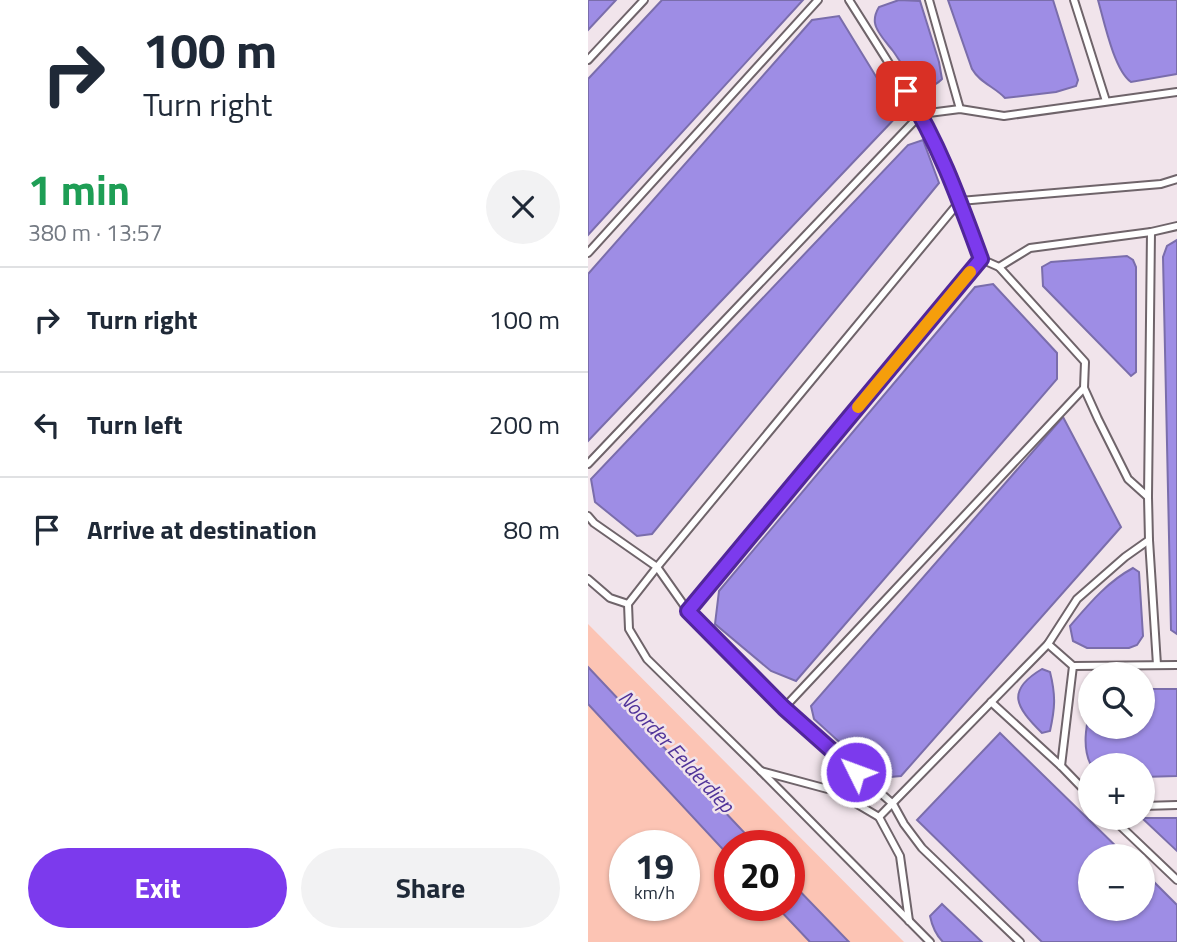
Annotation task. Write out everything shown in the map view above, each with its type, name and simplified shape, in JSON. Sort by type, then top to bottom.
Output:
[{"type":"lane","points":[[588,60],[644,0]]},
{"type":"lane","points":[[588,253],[818,0]]},
{"type":"lane","points":[[849,0],[921,114],[960,201],[981,259],[999,267],[1086,362],[1084,388],[1128,479],[1148,498]]},
{"type":"lane","points":[[929,0],[960,109]]},
{"type":"lane","points":[[1074,0],[1106,101]]},
{"type":"lane","points":[[588,464],[921,114],[960,109],[1004,116],[1177,92]]},
{"type":"lane","points":[[930,942],[647,659],[629,629],[628,604],[960,201],[1161,184],[1177,179]]},
{"type":"lane","points":[[999,267],[1030,248],[1177,226]]},
{"type":"lane","points":[[1151,232],[1148,498],[1157,665]]},
{"type":"lane","points":[[688,611],[981,259]]},
{"type":"lane","points":[[784,708],[1084,388]]},
{"type":"lane","points":[[588,516],[657,567],[688,611],[784,708],[892,804],[922,848],[1020,942]]},
{"type":"lane","points":[[879,817],[1048,643],[1077,598],[1149,540]]},
{"type":"lane","points":[[588,579],[610,598],[628,604]]},
{"type":"lane","points":[[1048,643],[1073,666],[1177,665]]},
{"type":"lane","points":[[1061,766],[1073,666]]},
{"type":"lane","points":[[991,702],[1078,784]]},
{"type":"lane","points":[[761,771],[835,791],[879,817],[900,856],[909,922]]},
{"type":"lane","points":[[1155,806],[1177,805]]},
{"type":"lane","points":[[1125,830],[1177,880]]},
{"type":"shaded area","points":[[588,0],[616,0],[588,30]]},
{"type":"shaded area","points":[[662,0],[803,0],[588,235],[588,79]]},
{"type":"shaded area","points":[[899,0],[920,1],[942,79],[934,85],[920,84],[914,79],[876,26],[875,17],[879,7]]},
{"type":"shaded area","points":[[948,0],[1053,0],[1078,80],[1076,86],[1056,92],[1005,98],[979,78],[972,69]]},
{"type":"shaded area","points":[[1098,0],[1177,0],[1177,74],[1131,82],[1115,56]]},
{"type":"shaded area","points":[[839,16],[899,114],[588,441],[588,274],[812,20]]},
{"type":"shaded area","points":[[923,140],[939,183],[652,534],[637,536],[595,502],[591,479],[908,145]]},
{"type":"shaded area","points":[[1177,240],[1177,634],[1171,630],[1163,257],[1167,246]]},
{"type":"shaded area","points":[[1127,256],[1133,260],[1136,267],[1136,372],[1131,376],[1043,286],[1042,267],[1051,262]]},
{"type":"shaded area","points":[[993,284],[1057,353],[1057,379],[796,681],[771,671],[715,624],[719,591],[975,287]]},
{"type":"shaded area","points":[[1063,417],[1121,527],[901,776],[879,778],[814,719],[811,706]]},
{"type":"shaded area","points":[[1133,568],[1139,572],[1143,636],[1137,645],[1129,648],[1087,648],[1073,641],[1070,626],[1107,587]]},
{"type":"shaded area","points":[[588,624],[793,830],[742,830],[588,667]]},
{"type":"shaded area","points":[[588,667],[742,830],[714,830],[714,840],[588,704]]},
{"type":"shaded area","points":[[1042,669],[1050,672],[1054,702],[1050,731],[1042,733],[1026,715],[1018,700],[1023,685]]},
{"type":"shaded area","points":[[1155,689],[1177,689],[1177,776],[1155,777],[1155,753],[1086,752],[1086,739],[1155,739]]},
{"type":"shaded area","points":[[588,704],[714,840],[714,921],[790,921],[810,942],[588,942]]},
{"type":"shaded area","points":[[1000,733],[1078,809],[1078,830],[1099,830],[1114,844],[1078,844],[1078,921],[1155,921],[1155,883],[1177,905],[1177,942],[1042,942],[917,820]]},
{"type":"shaded area","points":[[1155,818],[1177,818],[1177,851],[1155,830]]},
{"type":"shaded area","points":[[805,842],[904,942],[849,942],[805,897]]},
{"type":"shaded area","points":[[805,897],[849,942],[810,942],[790,921],[805,921]]},
{"type":"shaded area","points":[[942,904],[982,942],[943,942],[930,916]]},
{"type":"slow traffic","points":[[858,407],[970,272]]},
{"type":"route","points":[[856,772],[784,708],[688,611],[981,259],[960,201],[921,114],[906,91]]},
{"type":"water label","name":"Noorder Eelderdiep","points":[[677,751]]}]
